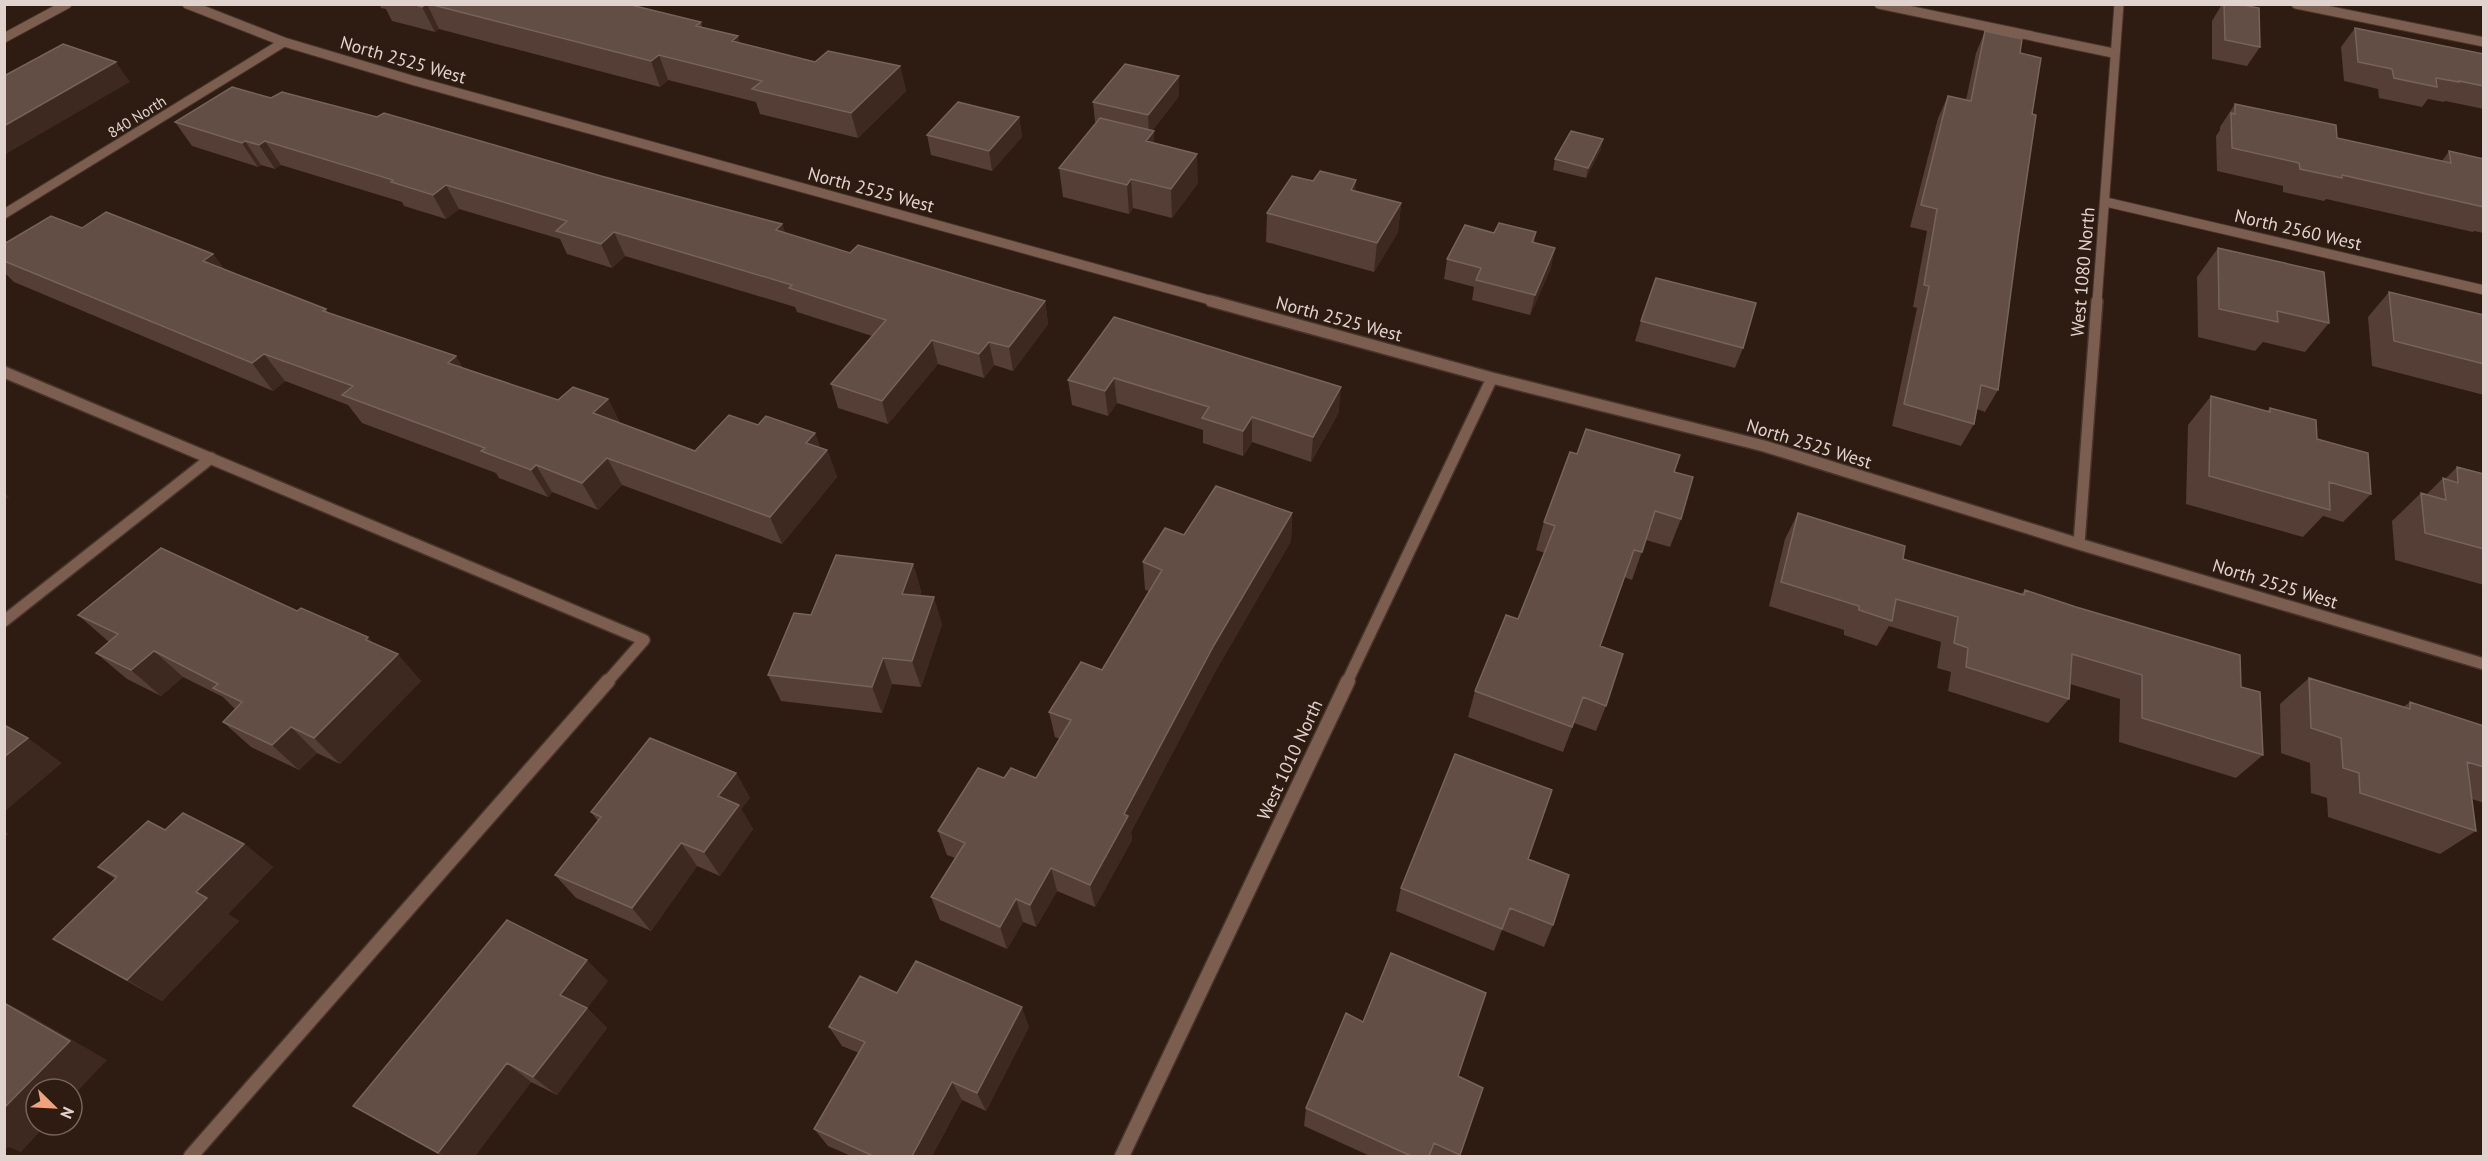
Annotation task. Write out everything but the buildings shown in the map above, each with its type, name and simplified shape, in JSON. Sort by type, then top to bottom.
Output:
[{"type":"street","points":[[4,38],[67,4]]},
{"type":"street","name":"North 2525 West","points":[[187,4],[284,42],[415,81],[1492,378],[1764,446],[2079,544],[2484,664]]},
{"type":"street","points":[[1879,4],[2113,53]]},
{"type":"street","name":"West 1080 North","points":[[2079,544],[2095,310],[2106,202],[2113,53],[2119,4]]},
{"type":"street","points":[[2296,4],[2484,42]]},
{"type":"street","name":"840 North","points":[[4,214],[284,42]]},
{"type":"street","name":"North 2560 West","points":[[2106,202],[2484,290]]},
{"type":"street","points":[[4,372],[644,640],[191,1156]]},
{"type":"street","name":"West 1010 North","points":[[1122,1156],[1492,378]]},
{"type":"street","points":[[4,621],[211,458]]}]
